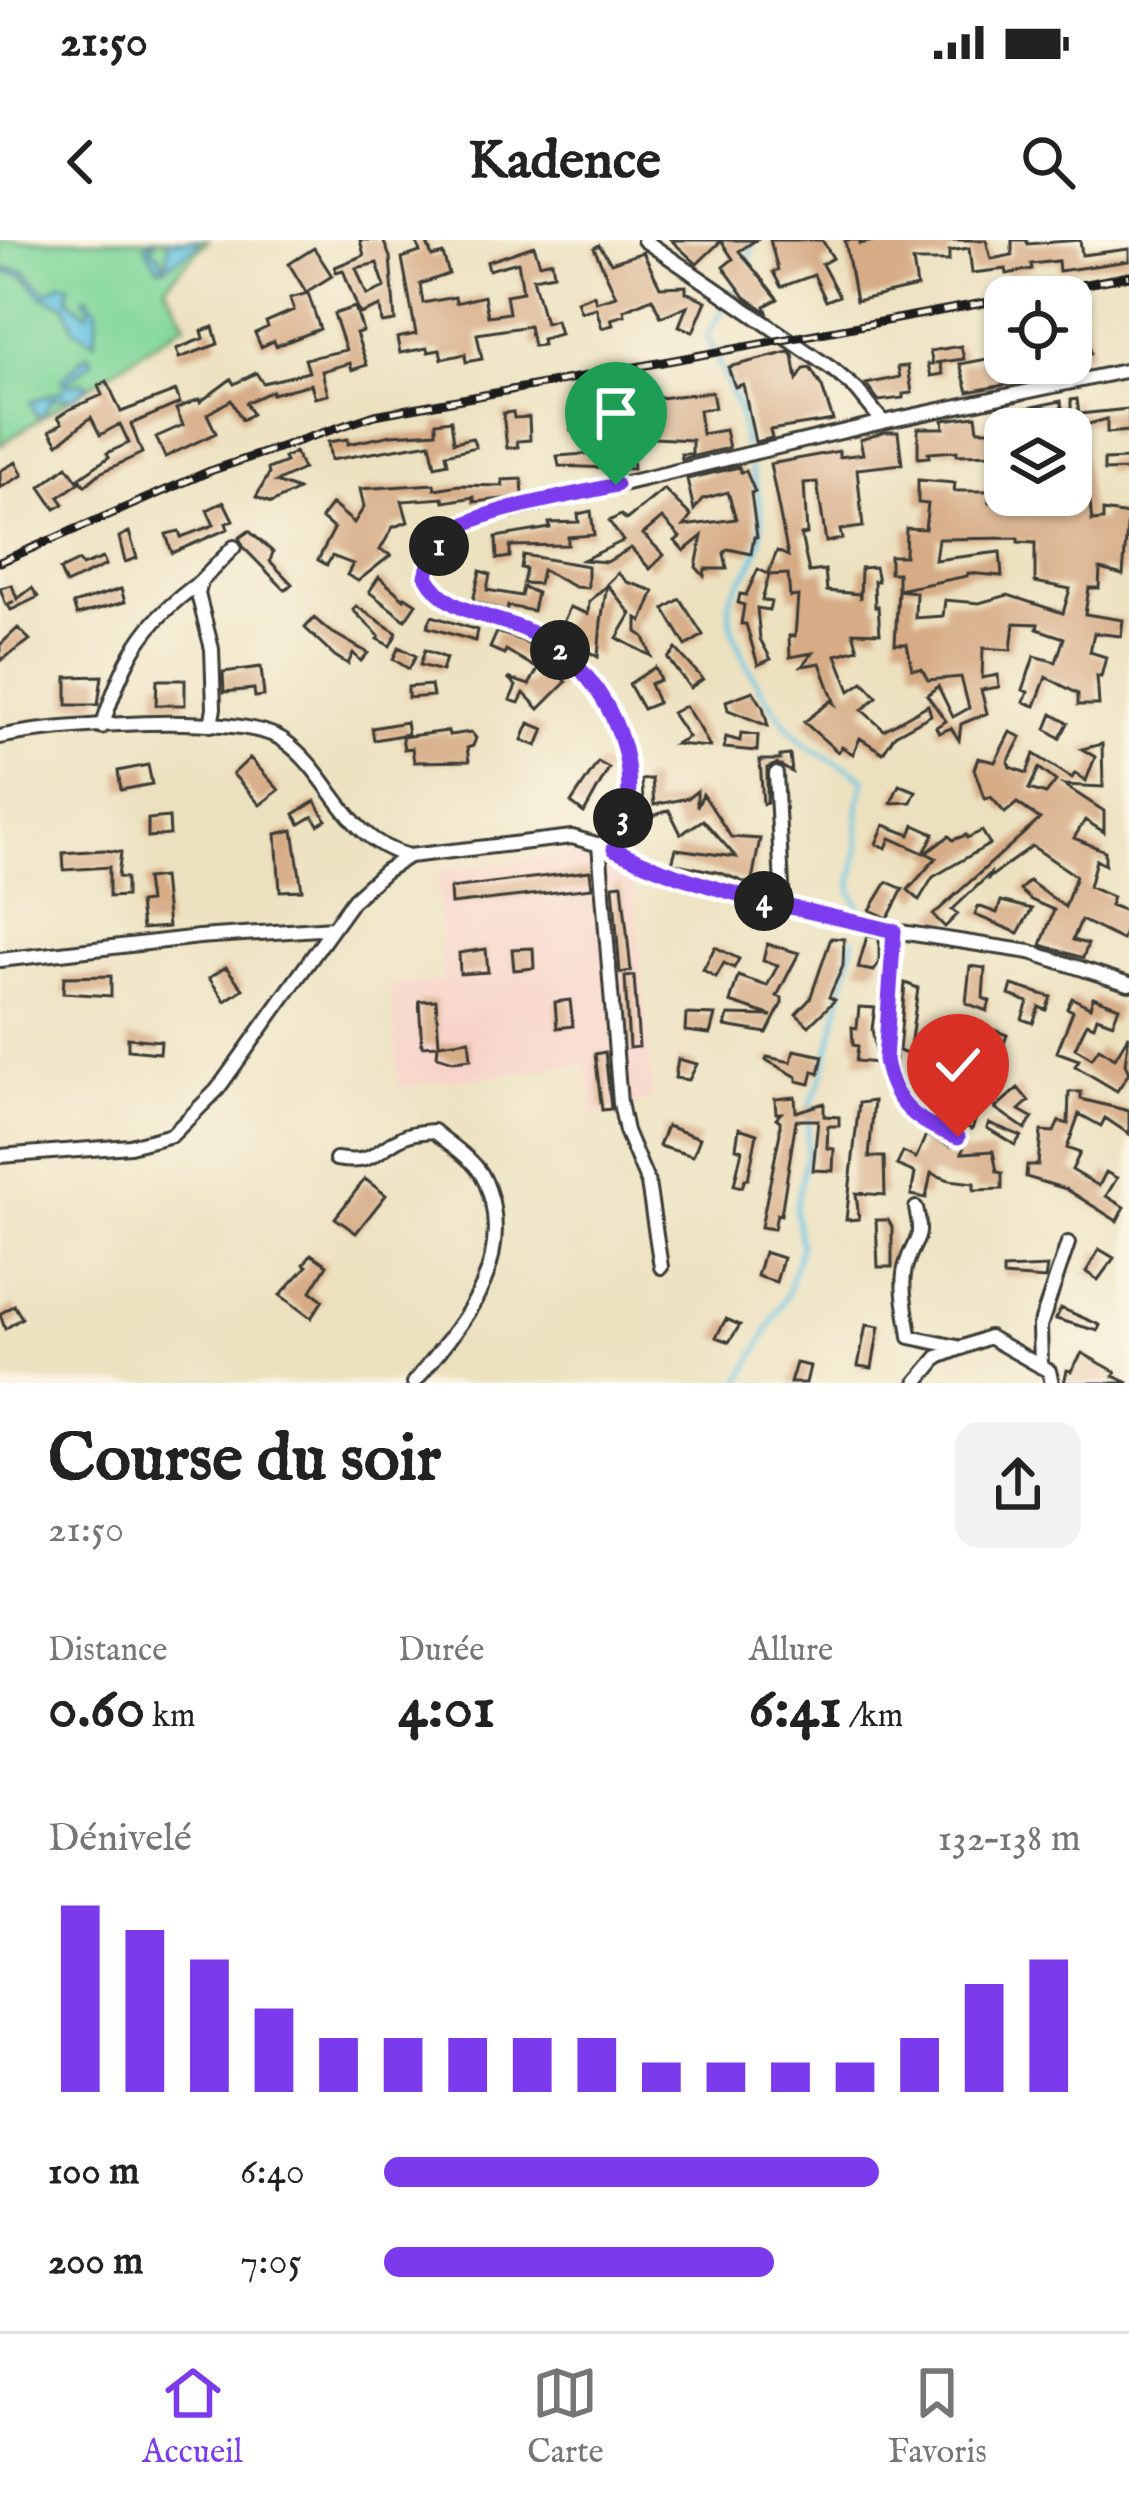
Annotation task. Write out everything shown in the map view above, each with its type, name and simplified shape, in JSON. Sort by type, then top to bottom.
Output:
[{"type":"street","points":[[644,240],[832,369],[883,422]]},
{"type":"street","points":[[614,849],[628,805],[622,745],[604,698],[566,654],[527,630],[474,614],[435,593],[426,576],[431,554],[449,533],[483,517],[883,422],[1129,370]]},
{"type":"street","points":[[102,727],[119,674],[138,638],[166,606],[201,581],[234,547]]},
{"type":"street","points":[[201,581],[199,606],[212,649],[211,725]]},
{"type":"street","points":[[0,737],[102,727],[211,725],[262,730],[283,740],[363,835],[392,852],[409,856],[562,837],[599,844],[675,876],[783,905],[894,931],[1030,952],[1129,983]]},
{"type":"street","points":[[776,774],[783,905]]},
{"type":"street","points":[[599,844],[620,1102],[652,1199],[661,1267]]},
{"type":"street","points":[[0,1156],[130,1146],[172,1135],[217,1090],[333,928],[371,883],[409,856]]},
{"type":"street","points":[[0,960],[199,937],[333,928]]},
{"type":"street","points":[[894,931],[888,1073],[911,1115],[958,1137]]},
{"type":"street","points":[[336,1160],[357,1163],[374,1158],[406,1134],[434,1131],[478,1168],[489,1190],[496,1222],[495,1254],[483,1290],[414,1383]]},
{"type":"street","points":[[916,1208],[922,1234],[905,1266],[904,1282],[910,1337],[962,1348]]},
{"type":"street","points":[[1041,1366],[1040,1326],[1068,1243]]},
{"type":"street","points":[[916,1383],[938,1357],[989,1337],[1049,1371],[1052,1383]]},
{"type":"shaded area","points":[[574,853],[632,868],[654,1096],[629,1109],[594,1115],[586,1064],[399,1087],[391,985],[443,982],[438,871]]},
{"type":"green space","points":[[0,240],[208,240],[165,286],[186,323],[0,445]]},
{"type":"water","points":[[152,240],[151,248],[162,264],[167,261],[168,240],[197,240],[198,245],[158,268],[145,246]]},
{"type":"water","points":[[0,268],[24,270],[47,293],[61,283],[69,284],[68,298],[87,314],[90,308],[83,298],[88,296],[97,309],[95,342],[74,329],[65,305],[42,296],[23,275],[0,272]]},
{"type":"water","points":[[87,354],[93,361],[67,382],[88,385],[75,397],[52,399],[43,415],[37,416],[30,402],[64,390],[62,379]]},
{"type":"building","points":[[360,240],[383,240],[390,257],[395,321],[382,323],[380,306],[360,314],[343,270],[336,272],[335,267],[364,255]],"holes":[[[377,263],[385,287],[367,295],[356,268]]]},
{"type":"building","points":[[416,240],[426,240],[432,257],[443,254],[449,274],[420,284],[423,303],[455,297],[456,303],[484,296],[488,316],[509,313],[506,295],[523,292],[518,262],[489,270],[487,262],[534,246],[540,264],[552,261],[554,274],[533,278],[545,323],[556,320],[560,334],[533,346],[529,326],[477,334],[482,359],[466,362],[465,354],[442,359],[440,350],[428,352],[427,348],[400,353],[397,338],[416,334],[402,258],[420,252]]},
{"type":"building","points":[[671,240],[756,240],[739,251],[778,299],[765,306],[767,312],[745,297],[723,267],[733,259],[721,241],[697,264]]},
{"type":"building","points":[[770,240],[822,240],[833,258],[822,264],[839,296],[826,301],[814,275],[781,287],[773,272],[778,270]]},
{"type":"building","points":[[845,240],[860,240],[860,244],[986,240],[991,259],[1012,255],[1012,240],[1028,244],[1080,240],[1082,255],[1129,249],[1129,261],[1059,271],[1058,261],[1031,264],[1032,269],[1007,274],[1006,269],[972,273],[969,248],[949,251],[949,261],[913,261],[917,287],[856,301]]},
{"type":"building","points":[[599,245],[611,263],[643,252],[660,287],[686,286],[686,292],[706,301],[693,332],[679,326],[687,306],[661,317],[652,298],[624,310],[625,315],[611,319],[613,325],[602,328],[596,308],[581,312],[577,301],[594,295],[596,302],[616,296],[594,248]]},
{"type":"building","points":[[314,248],[332,276],[306,292],[289,264]]},
{"type":"building","points":[[308,293],[320,329],[261,347],[255,333],[268,327],[266,322],[294,310],[290,298]]},
{"type":"building","points":[[355,307],[363,331],[356,333],[367,365],[352,370],[350,363],[322,371],[328,395],[315,398],[311,384],[272,391],[246,403],[252,414],[242,420],[231,400],[207,414],[216,433],[165,457],[156,437],[183,425],[176,409],[200,402],[231,379],[234,384],[256,373],[263,383],[309,372],[305,359],[346,350],[334,314]]},
{"type":"building","points":[[213,327],[218,344],[179,358],[176,349],[204,338],[202,331]]},
{"type":"building","points":[[961,346],[964,359],[935,363],[940,363],[943,374],[931,376],[930,351]]},
{"type":"building","points":[[789,352],[797,380],[810,368],[833,420],[770,430],[772,438],[755,442],[743,384],[735,387],[728,367]]},
{"type":"building","points":[[984,360],[984,384],[1009,384],[968,392],[960,364]]},
{"type":"building","points":[[908,366],[912,393],[903,398],[879,401],[866,384],[900,377],[898,367]]},
{"type":"building","points":[[107,381],[121,412],[176,391],[180,403],[131,424],[142,453],[100,473],[85,486],[79,478],[109,457],[107,453],[129,443],[120,424],[100,435],[91,417],[58,444],[50,431],[62,423],[58,417],[102,395],[98,386]]},
{"type":"building","points":[[712,392],[715,408],[699,410],[702,434],[725,430],[729,448],[682,459],[681,454],[692,454],[692,440],[615,436],[616,456],[632,455],[633,469],[559,466],[557,456],[598,453],[596,430],[571,431],[570,414],[646,415],[642,400]]},
{"type":"building","points":[[1061,401],[1062,408],[1027,408]]},
{"type":"building","points":[[1129,409],[1129,431],[1107,433],[1107,419],[1092,423],[1092,413]]},
{"type":"building","points":[[513,412],[514,418],[529,417],[530,440],[507,448],[503,413]]},
{"type":"building","points":[[976,416],[978,430],[984,430],[984,454],[957,455],[957,451],[918,458],[918,428],[944,428],[943,420]]},
{"type":"building","points":[[451,420],[454,442],[472,438],[476,447],[446,454],[448,463],[435,466],[430,443],[331,460],[328,442],[348,439],[348,444],[436,432],[436,422]]},
{"type":"building","points":[[898,432],[902,464],[857,469],[863,527],[840,530],[842,539],[826,542],[817,482],[804,483],[807,534],[801,535],[809,572],[825,570],[827,591],[859,594],[860,599],[861,568],[875,567],[880,633],[853,632],[858,649],[836,655],[850,691],[863,682],[877,697],[862,710],[884,730],[928,705],[931,715],[895,735],[883,753],[860,738],[853,754],[842,747],[838,752],[804,722],[831,701],[835,704],[820,663],[802,666],[813,653],[790,657],[789,636],[795,636],[798,596],[790,597],[788,574],[769,575],[762,600],[771,602],[769,610],[757,608],[760,639],[771,659],[758,665],[746,624],[741,624],[744,605],[738,603],[758,569],[768,574],[777,551],[788,556],[770,464],[839,451],[839,457],[863,454],[860,440]]},
{"type":"building","points":[[295,452],[303,469],[276,482],[298,490],[271,503],[256,497],[268,469],[286,462],[284,458]]},
{"type":"building","points":[[1129,459],[1129,470],[1104,471],[1104,460]]},
{"type":"building","points":[[16,462],[23,475],[0,488],[0,471]]},
{"type":"building","points":[[67,466],[79,483],[59,497],[64,504],[55,509],[40,487]]},
{"type":"building","points":[[739,467],[746,471],[755,492],[751,493],[757,537],[751,554],[728,549],[724,553],[727,569],[705,569],[704,576],[696,567],[702,536],[684,551],[675,541],[680,537],[662,518],[643,534],[664,555],[650,569],[631,548],[607,562],[583,560],[623,541],[609,521],[621,515],[626,520],[664,489],[691,516],[684,526],[736,519],[728,492],[702,499],[694,510],[687,479]]},
{"type":"building","points":[[522,479],[523,497],[402,501],[408,522],[393,527],[380,550],[391,555],[358,581],[347,575],[353,564],[332,556],[327,565],[318,560],[334,529],[321,518],[332,504],[354,523],[364,507],[360,489],[503,486],[502,480]]},
{"type":"building","points":[[918,480],[955,483],[954,491],[984,491],[984,516],[1091,516],[1092,521],[1103,520],[1103,511],[1128,515],[1123,575],[1100,569],[1099,588],[1089,588],[1085,614],[1123,620],[1121,636],[1094,633],[1090,652],[1106,657],[1101,677],[1097,676],[1099,705],[1078,705],[1078,694],[1046,677],[1035,706],[1024,702],[1034,656],[1056,662],[1064,638],[1037,629],[1038,624],[1014,623],[1011,650],[983,648],[982,678],[998,675],[999,687],[981,690],[987,713],[961,724],[959,740],[951,728],[939,733],[936,727],[946,721],[927,695],[938,686],[953,717],[969,708],[961,677],[928,680],[922,669],[912,669],[907,644],[895,644],[898,573],[890,573],[890,556],[905,556],[906,528],[925,529],[928,504],[918,503]],"holes":[[[1018,538],[1018,542],[1035,543],[1035,582],[1070,589],[1063,613],[1008,595],[979,603],[945,600],[943,616],[915,618],[916,592],[898,590],[967,576],[1002,576],[1000,552],[935,560],[938,539]]]},
{"type":"building","points":[[224,502],[233,520],[226,523],[228,529],[172,553],[166,534],[179,531],[181,537],[214,525],[207,510]]},
{"type":"building","points":[[591,511],[594,535],[568,537],[568,545],[510,546],[510,557],[497,559],[496,537],[550,528],[549,523],[579,522],[578,514]]},
{"type":"building","points":[[249,531],[273,552],[270,561],[292,584],[285,590],[244,548],[239,538]]},
{"type":"building","points":[[129,532],[137,558],[125,562],[119,537]]},
{"type":"building","points":[[523,555],[588,566],[588,588],[575,587],[542,570],[539,584],[523,583]]},
{"type":"building","points":[[103,558],[106,565],[66,584],[60,570]]},
{"type":"building","points":[[480,571],[490,574],[487,590],[521,596],[523,587],[537,593],[533,611],[508,606],[507,612],[473,601]]},
{"type":"building","points":[[618,573],[627,582],[654,591],[642,621],[637,618],[637,632],[651,656],[617,638],[631,614],[607,584]]},
{"type":"building","points":[[379,577],[416,604],[405,620],[369,592]]},
{"type":"building","points":[[12,585],[17,599],[32,588],[38,597],[11,610],[8,605],[14,601],[6,605],[0,588]]},
{"type":"building","points":[[607,585],[598,657],[558,634],[570,607],[588,614],[589,602]]},
{"type":"building","points":[[121,589],[125,602],[77,615],[73,604]]},
{"type":"building","points":[[680,599],[703,635],[686,646],[664,609]]},
{"type":"building","points":[[356,606],[397,633],[390,646],[377,639],[353,610]]},
{"type":"building","points":[[432,616],[477,630],[475,641],[427,627]]},
{"type":"building","points":[[314,618],[368,653],[361,661],[353,653],[348,664],[335,656],[305,628]]},
{"type":"building","points":[[18,628],[30,640],[0,661],[0,645]]},
{"type":"building","points":[[497,632],[555,661],[552,667],[566,682],[539,709],[524,693],[519,703],[510,700],[516,686],[508,678],[529,685],[538,669],[506,650],[504,654],[490,648]]},
{"type":"building","points":[[399,647],[416,656],[409,669],[393,659]]},
{"type":"building","points":[[676,649],[703,679],[690,688],[668,658]]},
{"type":"building","points":[[425,650],[446,658],[442,671],[420,665]]},
{"type":"building","points":[[261,667],[264,696],[255,697],[254,689],[224,692],[223,672]]},
{"type":"building","points":[[655,667],[660,680],[650,684],[658,703],[643,709],[629,684]]},
{"type":"building","points":[[102,676],[98,705],[67,705],[67,677]]},
{"type":"building","points":[[157,680],[185,680],[185,705],[156,705]]},
{"type":"building","points":[[431,685],[433,696],[408,698],[408,687]]},
{"type":"building","points":[[753,691],[768,726],[728,710],[726,701]]},
{"type":"building","points":[[685,706],[710,747],[675,744],[688,737],[672,713]]},
{"type":"building","points":[[1052,714],[1068,723],[1060,738],[1046,729]]},
{"type":"building","points":[[406,722],[408,734],[374,740],[372,728]]},
{"type":"building","points":[[529,723],[544,729],[537,746],[522,740]]},
{"type":"building","points":[[448,731],[449,735],[471,732],[476,738],[467,748],[469,761],[414,762],[412,748],[404,749],[402,737]]},
{"type":"building","points":[[1010,732],[1021,737],[1010,767],[1027,773],[1034,754],[1072,778],[1075,773],[1086,781],[1095,757],[1082,749],[1102,744],[1103,787],[1064,785],[1104,811],[1104,832],[1085,820],[1074,838],[1105,851],[1105,865],[1096,860],[1089,887],[1113,897],[1110,905],[1129,912],[1122,940],[1081,920],[1073,940],[1088,944],[1083,958],[1041,945],[1054,910],[1020,890],[1029,881],[1065,907],[1076,876],[1032,846],[989,878],[990,874],[952,910],[958,914],[945,927],[933,915],[1040,819],[1017,803],[1005,813],[991,797],[985,799],[974,769],[978,758],[995,762]],"holes":[[[1039,768],[1056,781],[1046,794],[1029,789]]]},
{"type":"building","points":[[741,733],[758,735],[757,751],[724,748],[726,737],[740,741]]},
{"type":"building","points":[[790,755],[792,772],[777,764],[767,768],[767,803],[763,804],[760,760]]},
{"type":"building","points":[[250,758],[279,790],[260,805],[233,774]]},
{"type":"building","points":[[598,762],[609,768],[584,813],[571,803]]},
{"type":"building","points":[[148,765],[152,784],[121,790],[118,771]]},
{"type":"building","points":[[652,779],[654,805],[688,798],[697,791],[697,807],[703,794],[731,837],[760,839],[751,885],[672,863],[676,849],[736,857],[703,820],[681,834],[669,810],[642,820],[638,811],[644,808],[641,780]]},
{"type":"building","points":[[899,785],[916,791],[911,802],[891,803]]},
{"type":"building","points":[[315,801],[326,820],[318,825],[313,816],[300,824],[294,814]]},
{"type":"building","points":[[169,817],[170,835],[148,837],[148,819]]},
{"type":"building","points":[[884,825],[910,835],[914,825],[934,834],[924,853],[890,838],[886,848],[876,844]]},
{"type":"building","points":[[293,830],[302,890],[280,891],[276,834]]},
{"type":"building","points":[[982,831],[990,844],[933,877],[919,900],[908,890],[936,858],[926,853],[949,836],[967,838]]},
{"type":"building","points":[[121,852],[118,877],[126,878],[126,896],[109,897],[109,867],[64,870],[63,853]]},
{"type":"building","points":[[590,871],[592,888],[451,904],[450,888]]},
{"type":"building","points":[[163,877],[168,927],[142,929],[139,903],[149,902],[146,879]]},
{"type":"building","points":[[887,882],[903,889],[888,918],[870,910]]},
{"type":"building","points":[[622,884],[631,971],[620,973],[613,885]]},
{"type":"building","points":[[1001,901],[1032,909],[1018,933],[975,915],[978,906],[997,913]]},
{"type":"building","points":[[867,936],[879,938],[874,971],[858,968]]},
{"type":"building","points":[[831,938],[844,939],[843,966],[829,997],[835,1000],[809,1026],[796,1014],[810,999]]},
{"type":"building","points":[[767,944],[799,953],[777,996],[782,1003],[767,1033],[725,1026],[728,1015],[772,1016],[730,1002],[738,976],[767,986],[778,965],[763,961]]},
{"type":"building","points":[[715,947],[739,959],[734,968],[724,963],[716,977],[703,970]]},
{"type":"building","points":[[533,948],[534,968],[514,970],[512,949]]},
{"type":"building","points":[[486,949],[488,972],[460,974],[459,953]]},
{"type":"building","points":[[970,966],[985,968],[987,1011],[966,1003]]},
{"type":"building","points":[[226,967],[243,989],[225,1001],[209,978]]},
{"type":"building","points":[[111,976],[111,996],[63,993],[64,977]]},
{"type":"building","points":[[634,976],[639,1047],[629,1048],[625,977]]},
{"type":"building","points":[[905,983],[918,988],[909,1055],[899,1051]]},
{"type":"building","points":[[1012,985],[1051,997],[1046,1010],[1039,1007],[1033,1023],[1022,1019],[1028,1002],[1009,995]]},
{"type":"building","points":[[1093,997],[1119,1007],[1113,1023],[1097,1017],[1094,1026],[1087,1023],[1075,1048],[1092,1058],[1099,1048],[1115,1058],[1129,1035],[1125,1064],[1129,1073],[1117,1091],[1075,1066],[1079,1060],[1057,1052],[1073,1011],[1067,1008],[1072,998],[1090,1007]]},
{"type":"building","points":[[436,1000],[439,1044],[469,1040],[471,1059],[453,1061],[437,1056],[438,1045],[422,1046],[419,1001]]},
{"type":"building","points":[[570,1000],[573,1026],[557,1028],[555,1002]]},
{"type":"building","points":[[859,1007],[875,1008],[872,1029],[878,1063],[856,1061],[858,1046],[853,1045],[852,1027],[857,1028]]},
{"type":"building","points":[[686,1014],[715,1015],[710,1034],[685,1031]]},
{"type":"building","points":[[994,1030],[1007,1035],[996,1064],[984,1057]]},
{"type":"building","points":[[128,1038],[161,1041],[160,1053],[128,1050]]},
{"type":"building","points":[[922,1047],[1002,1080],[992,1105],[980,1097],[983,1093],[917,1058]]},
{"type":"building","points":[[794,1050],[823,1056],[819,1074],[813,1071],[810,1084],[766,1060],[791,1062]]},
{"type":"building","points":[[605,1052],[611,1109],[602,1110],[595,1054]]},
{"type":"building","points":[[678,1059],[697,1064],[689,1080],[675,1078]]},
{"type":"building","points":[[1018,1088],[1029,1101],[1019,1110],[1033,1118],[1025,1129],[995,1108]]},
{"type":"building","points":[[1069,1092],[1081,1092],[1081,1099],[1129,1111],[1129,1134],[1105,1118],[1101,1126],[1079,1114],[1067,1148],[1080,1153],[1072,1170],[1099,1186],[1106,1172],[1117,1178],[1106,1196],[1124,1207],[1117,1221],[1066,1189],[1026,1177],[1027,1165],[1038,1165],[1041,1131],[1054,1132],[1059,1121],[1068,1124]]},
{"type":"building","points":[[795,1097],[796,1112],[824,1103],[824,1116],[839,1117],[839,1126],[828,1126],[833,1171],[813,1170],[818,1120],[796,1120],[781,1215],[777,1214],[774,1229],[761,1227],[780,1133],[776,1118],[781,1113],[776,1113],[775,1099]]},
{"type":"building","points":[[874,1101],[869,1157],[884,1157],[885,1195],[856,1193],[859,1219],[846,1220],[859,1103]]},
{"type":"building","points":[[939,1106],[976,1118],[972,1129],[935,1116]]},
{"type":"building","points":[[989,1123],[1021,1136],[1015,1145],[987,1128]]},
{"type":"building","points":[[667,1126],[700,1138],[693,1156],[659,1146]]},
{"type":"building","points":[[739,1128],[757,1134],[742,1187],[734,1185],[742,1150],[736,1148]]},
{"type":"building","points":[[926,1135],[950,1146],[964,1146],[962,1153],[993,1151],[997,1172],[1002,1173],[1002,1189],[974,1190],[974,1183],[931,1173],[926,1198],[911,1195],[915,1173],[897,1165],[903,1152],[916,1158]]},
{"type":"building","points":[[365,1179],[386,1195],[356,1233],[335,1218]]},
{"type":"building","points":[[876,1220],[888,1220],[892,1227],[892,1267],[878,1267]]},
{"type":"building","points":[[1099,1249],[1114,1258],[1098,1280],[1086,1272]]},
{"type":"building","points":[[764,1252],[783,1258],[776,1282],[757,1276]]},
{"type":"building","points":[[311,1254],[327,1265],[311,1291],[323,1300],[311,1318],[280,1295],[307,1266]]},
{"type":"building","points":[[1047,1267],[1045,1279],[1003,1276],[1003,1269]]},
{"type":"building","points":[[14,1305],[22,1318],[5,1329],[0,1314]]},
{"type":"building","points":[[1061,1308],[1100,1325],[1098,1331],[1056,1319]]},
{"type":"building","points":[[726,1319],[740,1325],[729,1342],[716,1337]]},
{"type":"building","points":[[866,1325],[879,1327],[872,1368],[858,1366]]},
{"type":"building","points":[[1082,1353],[1129,1383],[1064,1383],[1067,1370],[1071,1371]]},
{"type":"building","points":[[796,1363],[810,1366],[806,1383],[790,1383]]},
{"type":"waterway","points":[[749,270],[752,240]]},
{"type":"waterway","points":[[739,284],[707,335],[740,412],[745,446]]},
{"type":"waterway","points":[[751,468],[762,530],[757,554],[731,597],[734,632],[752,674],[790,729],[809,747],[864,779],[851,890],[862,913]]},
{"type":"waterway","points":[[740,1383],[788,1292],[801,1244],[795,1210],[807,1152],[809,1108],[824,1072],[854,939]]},
{"type":"railway","points":[[1092,283],[1129,276]]},
{"type":"railway","points":[[0,562],[210,471],[375,415],[984,303]]},
{"type":"route","points":[[616,485],[483,517],[449,533],[431,554],[426,576],[435,593],[474,614],[527,630],[566,654],[604,698],[622,745],[628,805],[614,849],[675,876],[894,931],[888,1073],[911,1115],[958,1137]]}]
